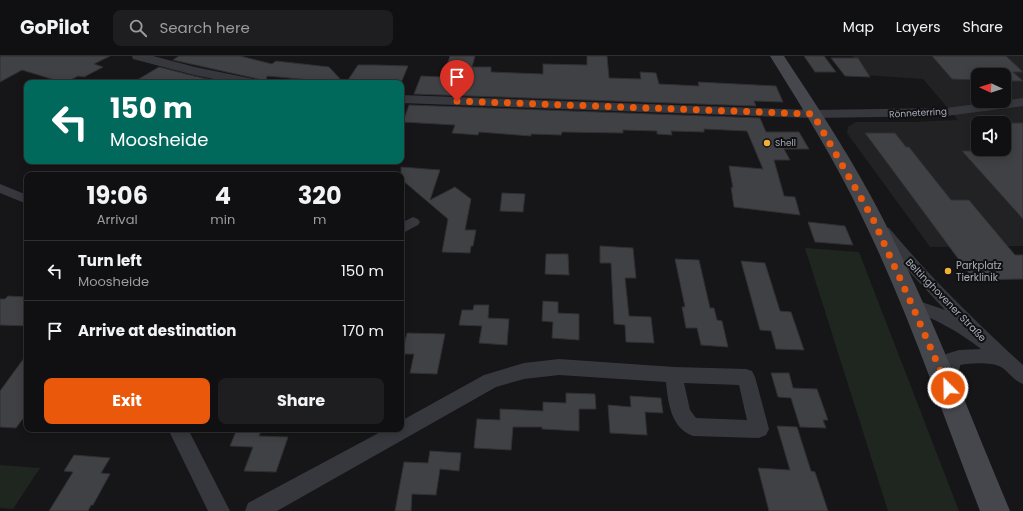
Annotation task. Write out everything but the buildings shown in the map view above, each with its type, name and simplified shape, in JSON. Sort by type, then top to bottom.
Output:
[{"type":"main road","points":[[777,56],[813,114],[873,219],[948,388],[995,511]]},
{"type":"street","points":[[138,56],[194,71],[238,80]]},
{"type":"street","name":"Rönneterring","points":[[404,99],[813,114],[946,112],[1023,102]]},
{"type":"street","points":[[0,188],[24,199]]},
{"type":"street","name":"Beltinghovener Straße","points":[[873,219],[908,261],[988,343],[1023,376]]},
{"type":"street","name":"Beltinghovener Straße","points":[[912,305],[930,310],[955,321],[988,343]]},
{"type":"street","name":"Beltinghovener Straße","points":[[948,388],[952,359],[968,355],[990,356],[1006,360]]},
{"type":"street","points":[[404,429],[491,381],[524,371],[559,367],[674,375],[746,377],[759,429],[693,427],[688,424],[681,416],[674,375]]},
{"type":"street","points":[[180,432],[219,511]]},
{"type":"street","points":[[256,511],[399,432]]},
{"type":"shaded area","points":[[852,56],[1023,56],[1023,246],[930,247],[847,133],[848,127],[856,122],[958,120],[923,79],[864,75]]},
{"type":"shaded area","points":[[805,248],[859,252],[959,511],[888,511]]},
{"type":"shaded area","points":[[0,465],[40,468],[13,509],[0,508]]},
{"type":"place","name":"Shell","points":[[767,143]]},
{"type":"place","name":"Parkplatz Tierklinik","points":[[948,271]]},
{"type":"route","points":[[457,101],[813,114],[843,164],[873,219],[948,388]]}]
